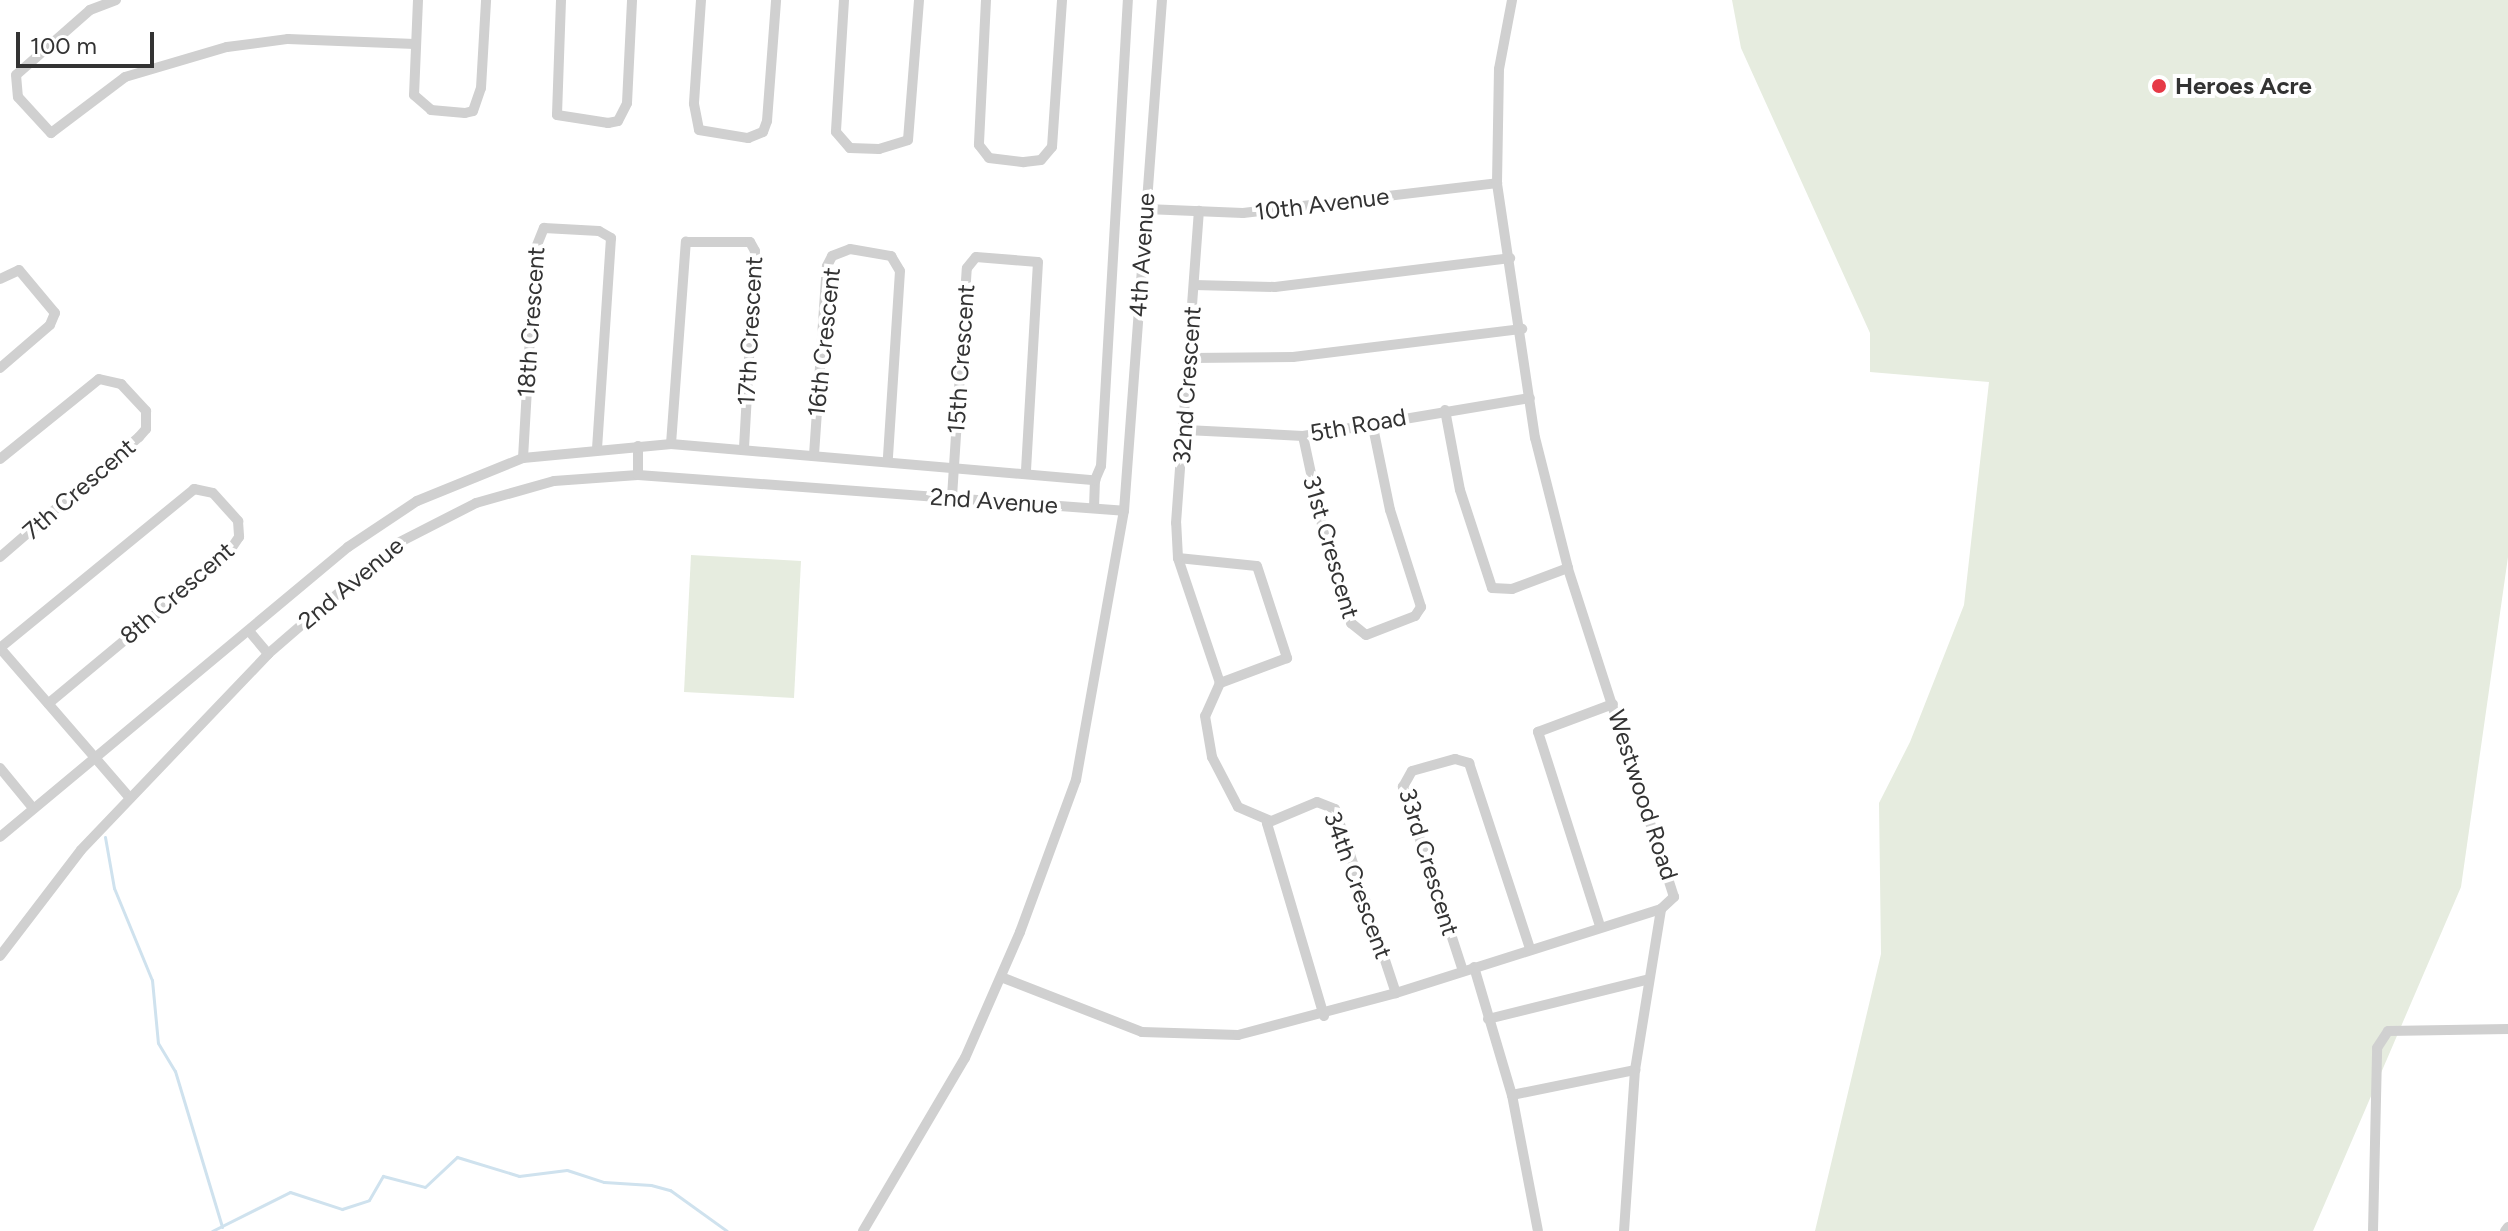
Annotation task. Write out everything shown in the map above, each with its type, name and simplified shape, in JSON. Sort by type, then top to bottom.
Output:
[{"type":"street","points":[[116,0],[90,10],[16,75],[18,97],[48,132],[59,132],[125,77],[227,47],[288,39],[415,44]]},
{"type":"street","points":[[418,0],[413,85],[420,105],[473,111],[481,88],[486,0]]},
{"type":"street","points":[[561,0],[557,115],[608,123],[618,121],[627,103],[632,0]]},
{"type":"street","points":[[701,0],[698,125],[706,134],[748,138],[763,132],[767,121],[776,0]]},
{"type":"street","points":[[844,0],[836,132],[850,148],[879,149],[908,140],[919,0]]},
{"type":"street","points":[[986,0],[979,145],[989,158],[1024,162],[1041,160],[1052,147],[1062,0]]},
{"type":"street","points":[[1094,508],[1095,480],[1102,450],[1128,0]]},
{"type":"street","name":"4th Avenue","points":[[863,1231],[940,1104],[1001,977],[1076,780],[1124,511],[1162,0]]},
{"type":"street","name":"Westwood Road","points":[[1001,977],[1087,1015],[1174,1037],[1238,1035],[1324,1016],[1670,904],[1675,885],[1568,568],[1530,398],[1522,329],[1497,183],[1499,69],[1512,0]]},
{"type":"street","name":"10th Avenue","points":[[1146,209],[1243,213],[1497,183]]},
{"type":"street","name":"32nd Crescent","points":[[1199,211],[1186,430],[1176,523],[1178,558],[1220,683]]},
{"type":"street","name":"18th Crescent","points":[[523,458],[535,250],[544,228],[599,231],[611,238],[597,447]]},
{"type":"street","name":"17th Crescent","points":[[671,444],[686,242],[750,242],[755,251],[744,449]]},
{"type":"street","name":"16th Crescent","points":[[814,455],[827,266],[840,250],[850,249],[891,256],[900,271],[888,458]]},
{"type":"street","points":[[1194,285],[1275,287],[1510,258]]},
{"type":"street","name":"15th Crescent","points":[[952,497],[970,261],[1038,262],[1026,472]]},
{"type":"street","points":[[0,279],[19,270],[55,313],[50,325],[0,368]]},
{"type":"street","points":[[1190,358],[1293,357],[1522,329]]},
{"type":"street","name":"7th Crescent","points":[[0,459],[99,379],[121,384],[146,411],[146,429],[139,437],[0,557]]},
{"type":"street","name":"5th Road","points":[[1186,430],[1303,436],[1372,422],[1530,398]]},
{"type":"street","points":[[1445,410],[1460,490],[1492,588],[1512,589],[1568,568]]},
{"type":"street","name":"31st Crescent","points":[[1303,436],[1328,553],[1351,623],[1366,635],[1415,616],[1421,607],[1390,510],[1372,422]]},
{"type":"street","points":[[0,837],[381,522],[454,483],[523,458],[597,447],[671,444],[888,458],[1095,480]]},
{"type":"street","points":[[638,446],[638,475]]},
{"type":"street","name":"2nd Avenue","points":[[0,956],[130,798],[268,654],[362,569],[420,528],[509,491],[638,475],[1124,511]]},
{"type":"street","name":"8th Crescent","points":[[0,648],[194,489],[213,493],[238,521],[239,537],[226,556],[48,704]]},
{"type":"street","points":[[1178,558],[1249,561],[1262,575],[1287,658],[1220,683],[1205,716],[1212,757],[1238,807],[1269,820],[1324,1016]]},
{"type":"street","points":[[249,631],[268,654]]},
{"type":"street","points":[[0,648],[93,759],[130,798]]},
{"type":"street","points":[[1600,926],[1538,732],[1613,704]]},
{"type":"street","name":"33rd Crescent","points":[[1468,969],[1403,787],[1412,771],[1455,759],[1469,763],[1530,948]]},
{"type":"street","points":[[0,768],[33,808]]},
{"type":"street","name":"34th Crescent","points":[[1269,820],[1317,802],[1333,805],[1396,993]]},
{"type":"street","points":[[1624,1231],[1635,1070],[1646,980],[1661,909]]},
{"type":"street","points":[[1468,969],[1512,1095],[1538,1231]]},
{"type":"street","points":[[1488,1019],[1646,980]]},
{"type":"street","points":[[2373,1231],[2377,1048],[2388,1031],[2508,1029]]},
{"type":"street","points":[[1512,1095],[1635,1070]]},
{"type":"shaded area","points":[[1732,0],[2508,0],[2508,557],[2461,887],[2313,1231],[1815,1231],[1881,954],[1879,803],[1910,742],[1964,605],[1989,382],[1870,372],[1870,333],[1741,48]]},
{"type":"shaded area","points":[[691,555],[801,561],[794,698],[684,692]]},
{"type":"waterway","points":[[105,837],[114,888],[152,980],[158,1043],[175,1071],[222,1227]]},
{"type":"waterway","points":[[212,1231],[290,1192],[342,1209],[369,1200],[383,1176],[425,1187],[457,1157],[519,1176],[567,1170],[604,1182],[651,1185],[670,1190],[727,1231]]},
{"type":"place","name":"Heroes Acre","points":[[2159,86]]}]
